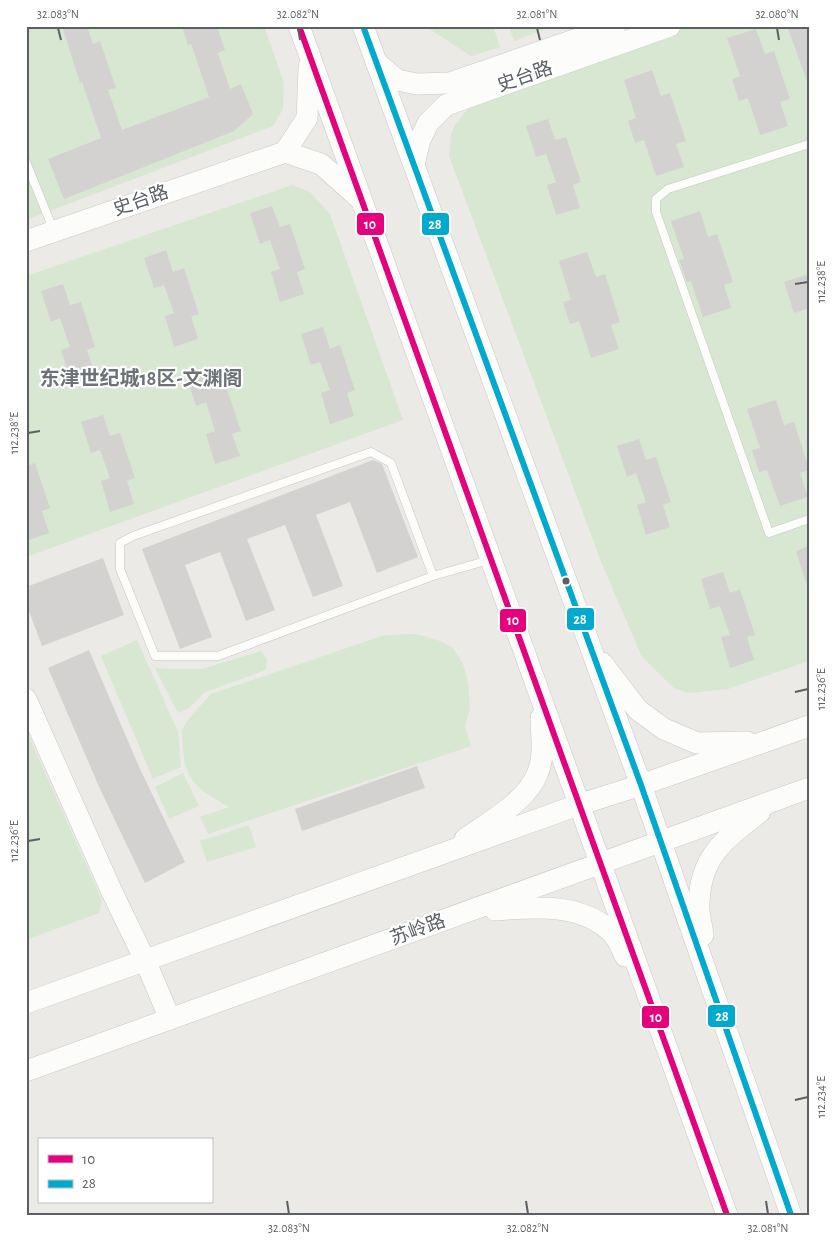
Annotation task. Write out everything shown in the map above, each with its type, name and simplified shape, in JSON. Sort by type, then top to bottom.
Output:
[{"type":"main road","points":[[299,26],[727,1215]]},
{"type":"main road","points":[[363,26],[641,786],[791,1215]]},
{"type":"main road","name":"史台路","points":[[376,62],[397,80],[417,84],[450,83],[614,26]]},
{"type":"main road","name":"史台路","points":[[414,164],[420,140],[428,123],[446,105],[670,26]]},
{"type":"main road","points":[[309,54],[307,118],[285,152],[321,164],[361,200]]},
{"type":"main road","name":"史台路","points":[[26,241],[285,152]]},
{"type":"main road","points":[[590,646],[638,710],[664,729],[697,744],[767,741]]},
{"type":"main road","points":[[446,853],[524,796],[538,772],[542,750],[540,714],[534,681]]},
{"type":"main road","points":[[26,699],[170,1019]]},
{"type":"main road","points":[[26,1003],[578,805],[641,786],[809,726]]},
{"type":"main road","name":"苏岭路","points":[[26,1071],[809,788]]},
{"type":"main road","points":[[711,988],[698,904],[704,868],[724,839],[778,799]]},
{"type":"main road","points":[[468,912],[533,907],[566,909],[596,921],[614,936],[654,1010]]},
{"type":"lane","points":[[809,144],[668,189],[656,199],[656,212],[769,533],[809,519]]},
{"type":"lane","points":[[26,162],[54,231]]},
{"type":"lane","points":[[433,576],[391,463],[371,452],[132,536],[120,543],[120,570],[155,656],[218,656],[433,576],[491,559]]},
{"type":"green space","points":[[26,26],[264,26],[284,83],[283,109],[273,126],[26,220]]},
{"type":"green space","points":[[425,26],[493,26],[500,47],[471,56]]},
{"type":"green space","points":[[509,26],[554,26],[514,41]]},
{"type":"green space","points":[[670,26],[809,26],[809,661],[728,689],[688,693],[674,688],[642,657],[602,564],[449,156],[451,134],[455,125],[481,92]]},
{"type":"green space","points":[[292,185],[310,192],[330,214],[403,420],[26,557],[26,276]]},
{"type":"green space","points":[[416,634],[440,641],[453,648],[463,664],[468,682],[470,708],[465,726],[471,746],[208,834],[200,817],[229,807],[202,790],[190,777],[184,759],[182,731],[190,717],[211,694],[385,635]]},
{"type":"green space","points":[[137,640],[178,732],[181,767],[153,779],[101,656]]},
{"type":"green space","points":[[261,651],[267,659],[266,670],[205,692],[189,708],[178,713],[155,668],[202,669]]},
{"type":"green space","points":[[26,730],[102,900],[99,913],[26,940]]},
{"type":"green space","points":[[183,773],[199,806],[169,819],[155,787]]},
{"type":"green space","points":[[249,825],[256,847],[207,862],[200,841]]},
{"type":"building","points":[[62,26],[87,26],[93,44],[100,41],[116,88],[108,90],[122,130],[209,97],[191,44],[188,45],[182,26],[217,26],[225,50],[218,53],[230,89],[241,84],[253,114],[234,131],[64,199],[48,159],[101,138],[82,82],[80,83]]},
{"type":"building","points":[[787,26],[809,26],[809,81],[807,81]]},
{"type":"building","points":[[756,29],[765,54],[774,51],[790,99],[780,102],[788,126],[760,135],[748,98],[739,101],[732,79],[740,76],[727,38]]},
{"type":"building","points":[[652,70],[661,96],[670,93],[686,141],[676,144],[684,167],[656,176],[644,140],[635,143],[628,121],[636,118],[624,80]]},
{"type":"building","points":[[548,119],[555,140],[566,137],[581,182],[573,185],[580,208],[556,215],[547,185],[556,182],[546,154],[536,157],[526,126]]},
{"type":"building","points":[[272,206],[280,227],[290,224],[305,269],[297,272],[304,294],[280,302],[271,272],[280,269],[270,240],[260,244],[250,213]]},
{"type":"building","points":[[700,211],[708,237],[717,234],[733,282],[724,285],[731,308],[703,317],[691,281],[687,282],[679,260],[684,259],[671,221]]},
{"type":"building","points":[[166,250],[173,272],[184,268],[199,314],[191,316],[198,339],[174,347],[165,316],[174,313],[164,285],[154,288],[144,258]]},
{"type":"building","points":[[587,252],[596,277],[605,274],[620,322],[611,325],[619,349],[591,358],[579,321],[570,324],[563,302],[571,300],[559,261]]},
{"type":"building","points":[[806,275],[809,282],[809,308],[794,313],[784,282]]},
{"type":"building","points":[[63,284],[70,305],[81,302],[95,347],[87,350],[94,372],[70,380],[61,350],[70,347],[60,318],[51,322],[41,291]]},
{"type":"building","points":[[323,327],[330,349],[340,345],[355,390],[347,393],[354,416],[330,424],[321,393],[330,390],[320,362],[311,365],[301,334]]},
{"type":"building","points":[[208,368],[215,389],[226,386],[241,431],[232,434],[240,456],[215,464],[206,434],[215,431],[206,402],[196,406],[186,375]]},
{"type":"building","points":[[776,400],[784,425],[794,422],[809,469],[800,473],[808,497],[780,506],[767,470],[759,472],[752,450],[760,448],[747,409]]},
{"type":"building","points":[[103,415],[110,436],[120,433],[135,478],[127,481],[134,504],[110,512],[101,481],[110,478],[100,450],[91,453],[81,422]]},
{"type":"building","points":[[639,439],[646,460],[656,457],[671,502],[663,505],[670,527],[646,535],[637,505],[646,502],[636,473],[627,477],[617,446]]},
{"type":"building","points":[[373,460],[382,464],[418,557],[377,573],[350,502],[316,515],[343,586],[313,597],[285,525],[247,539],[275,610],[246,621],[220,552],[185,565],[212,637],[180,649],[142,549]]},
{"type":"building","points":[[35,463],[50,508],[42,511],[49,533],[26,541],[26,466]]},
{"type":"building","points":[[809,546],[809,583],[806,583],[796,551]]},
{"type":"building","points":[[103,558],[124,615],[42,646],[26,603],[26,587]]},
{"type":"building","points":[[723,572],[730,593],[740,589],[755,635],[747,637],[754,660],[730,668],[721,637],[730,635],[720,606],[710,609],[701,579]]},
{"type":"building","points":[[89,650],[140,769],[185,862],[145,883],[100,789],[48,668]]},
{"type":"building","points":[[417,766],[425,788],[302,831],[295,809]]},
{"type":"transit line","name":"10","points":[[299,26],[727,1215]]},
{"type":"transit line","name":"28","points":[[363,26],[641,785],[791,1215]]},
{"type":"district","name":"东津世纪城18区-文渊阁","points":[[141,379]]}]
